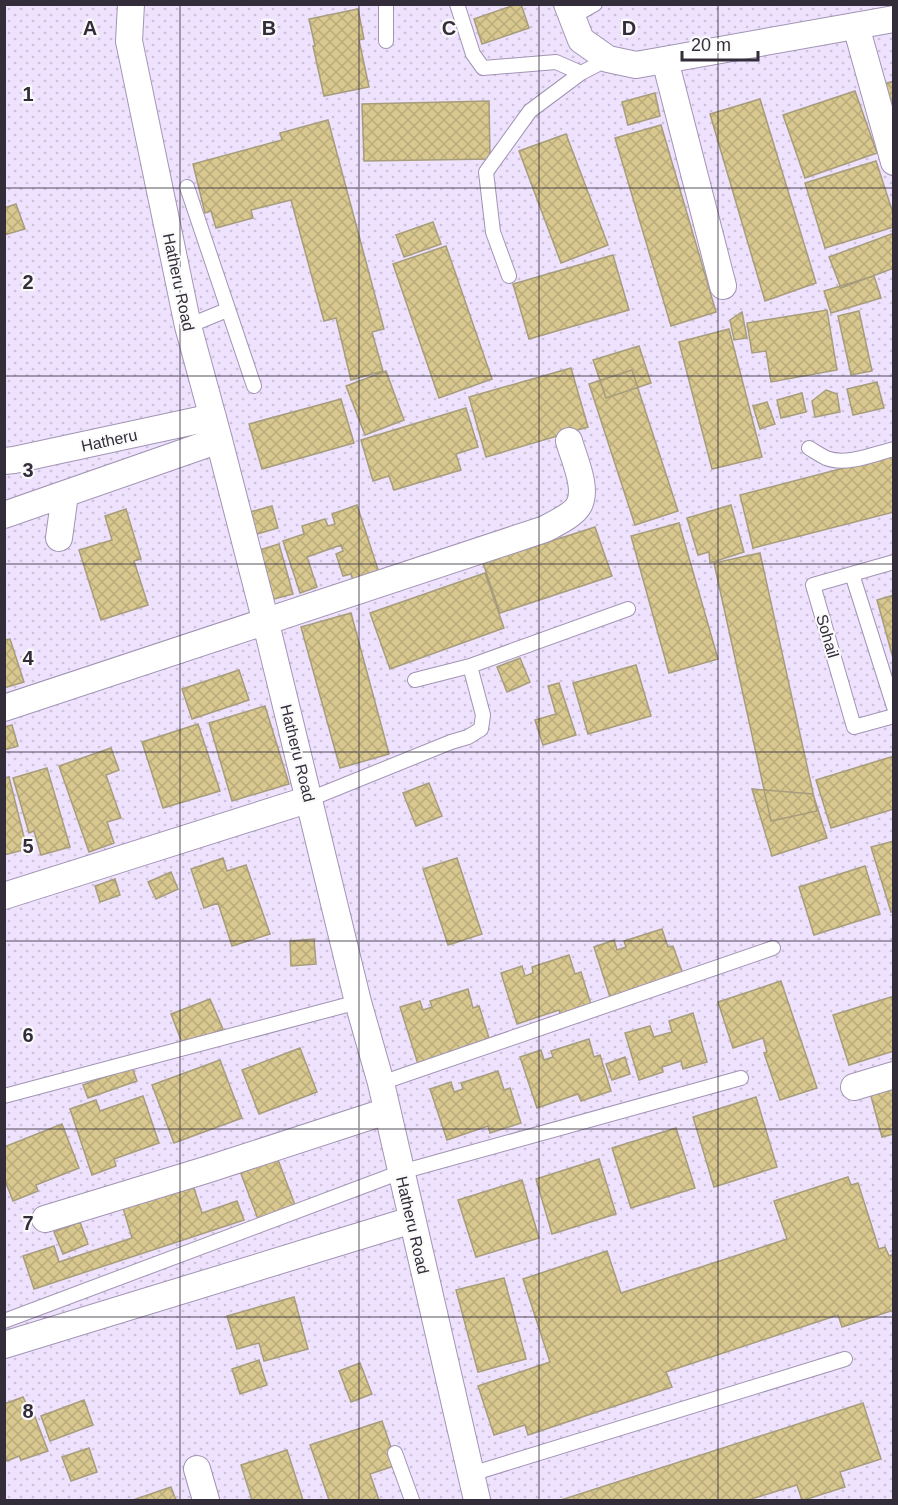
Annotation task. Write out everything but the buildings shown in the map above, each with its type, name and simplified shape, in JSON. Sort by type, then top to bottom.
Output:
[{"type":"street","name":"Hatheru Road","points":[[131,4],[129,41],[188,326],[265,621],[358,1002],[381,1083],[477,1500]]},
{"type":"street","points":[[570,11],[581,40],[608,59],[636,65],[894,19]]},
{"type":"street","points":[[856,26],[894,162]]},
{"type":"street","points":[[664,60],[723,286]]},
{"type":"street","points":[[4,515],[65,494],[216,429]]},
{"type":"street","name":"Hatheru","points":[[4,461],[216,429]]},
{"type":"street","points":[[4,708],[544,530],[579,506],[583,489],[569,441]]},
{"type":"street","points":[[59,538],[65,494]]},
{"type":"street","points":[[4,896],[309,799]]},
{"type":"street","points":[[854,1087],[894,1075]]},
{"type":"street","points":[[45,1219],[387,1112]]},
{"type":"street","points":[[4,1345],[412,1220]]},
{"type":"street","points":[[197,1468],[206,1500]]},
{"type":"lane","points":[[386,4],[386,41]]},
{"type":"lane","points":[[457,4],[473,54],[483,68],[556,63],[581,73]]},
{"type":"lane","points":[[570,11],[595,4]]},
{"type":"lane","points":[[509,276],[493,232],[486,172],[530,111],[581,73],[608,59]]},
{"type":"lane","points":[[187,187],[254,387]]},
{"type":"lane","points":[[188,326],[227,310]]},
{"type":"lane","points":[[809,448],[828,458],[840,460],[858,458],[894,448]]},
{"type":"lane","name":"Sohail","points":[[894,562],[813,585],[854,728],[894,716]]},
{"type":"lane","points":[[852,574],[894,707]]},
{"type":"lane","points":[[415,680],[470,666],[628,609]]},
{"type":"lane","points":[[309,799],[468,737],[481,729],[483,715],[470,666]]},
{"type":"lane","points":[[381,1083],[773,948]]},
{"type":"lane","points":[[4,1096],[358,1002]]},
{"type":"lane","points":[[4,1321],[400,1172],[741,1078]]},
{"type":"lane","points":[[471,1474],[845,1359]]},
{"type":"lane","points":[[395,1453],[412,1500]]},
{"type":"shaded area","points":[[5,5],[893,5],[893,1500],[5,1500]]}]
